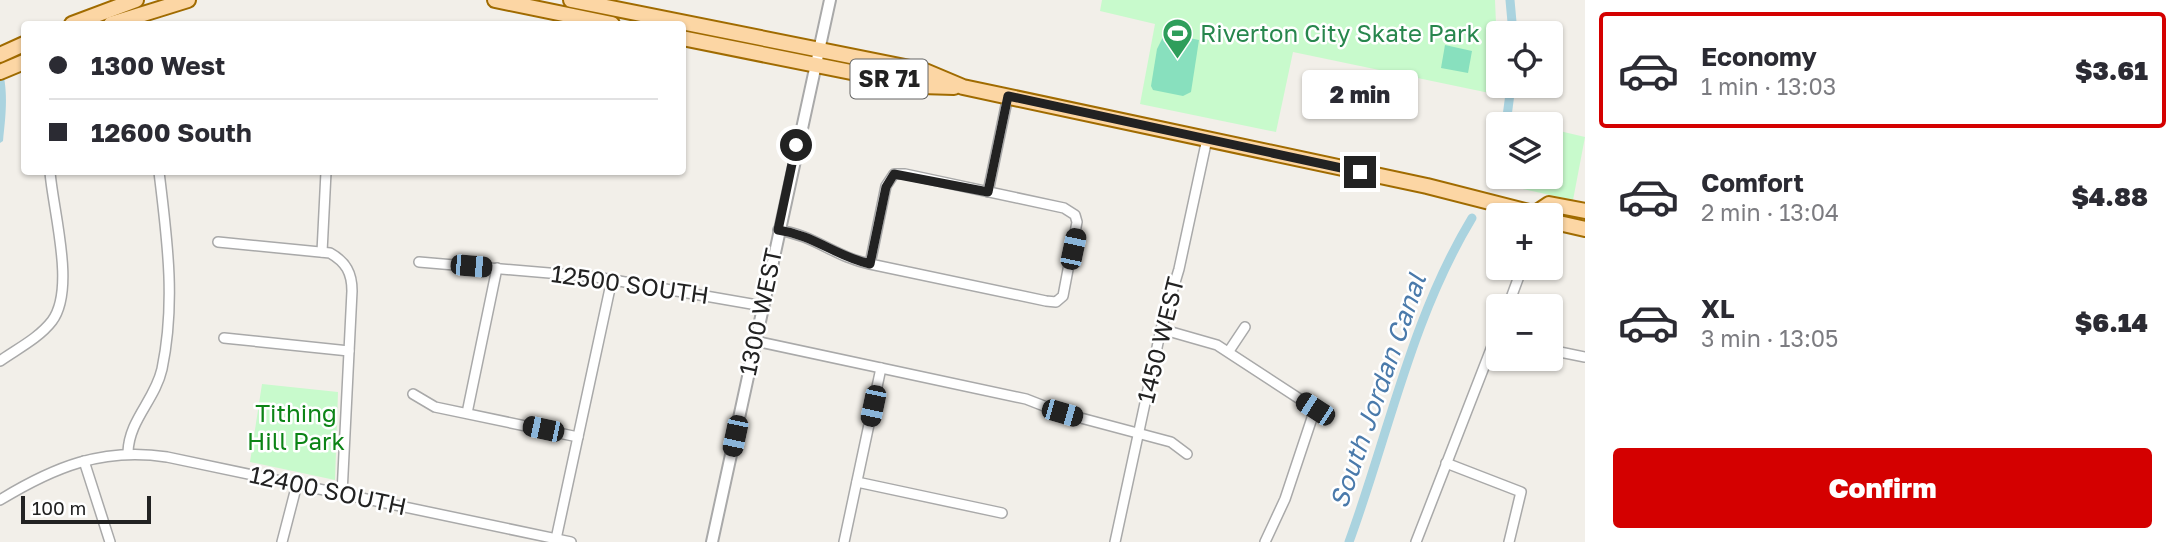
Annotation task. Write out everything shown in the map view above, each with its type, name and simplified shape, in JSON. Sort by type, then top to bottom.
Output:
[{"type":"main road","points":[[80,21],[136,0]]},
{"type":"main road","points":[[121,21],[188,0]]},
{"type":"main road","points":[[495,0],[597,21]]},
{"type":"main road","name":"SR 71","points":[[571,0],[662,21]]},
{"type":"main road","name":"SR 71","points":[[686,27],[817,57]]},
{"type":"main road","name":"SR 71","points":[[686,39],[925,71],[963,87],[1489,203]]},
{"type":"main road","points":[[0,72],[20,63]]},
{"type":"main road","name":"SR 71","points":[[1563,207],[1585,211]]},
{"type":"main road","points":[[1563,224],[1585,229]]},
{"type":"street","name":"1300 WEST","points":[[712,542],[830,0]]},
{"type":"street","points":[[988,192],[1008,96]]},
{"type":"street","name":"1450 WEST","points":[[1115,542],[1161,329],[1179,269],[1207,139]]},
{"type":"street","points":[[778,230],[808,236],[841,257],[870,264],[1046,301],[1059,301],[1077,229],[1075,215],[1064,208],[894,174],[886,187],[870,264]]},
{"type":"street","points":[[0,361],[45,329],[61,303],[63,282],[50,175]]},
{"type":"street","points":[[128,452],[130,431],[157,385],[170,303],[171,270],[159,175]]},
{"type":"street","points":[[322,252],[326,175]]},
{"type":"street","points":[[218,243],[322,252],[342,262],[352,278],[342,494]]},
{"type":"street","name":"12500 SOUTH","points":[[419,262],[612,279],[762,306]]},
{"type":"street","points":[[467,413],[497,268]]},
{"type":"street","points":[[556,539],[612,279]]},
{"type":"street","points":[[1229,351],[1245,327]]},
{"type":"street","points":[[1161,329],[1206,340],[1229,351],[1315,409],[1285,499],[1265,542]]},
{"type":"street","points":[[224,338],[349,351]]},
{"type":"street","points":[[755,341],[1026,399],[1062,413],[1171,442],[1187,454]]},
{"type":"street","points":[[1563,353],[1585,358]]},
{"type":"street","points":[[1416,542],[1486,363]]},
{"type":"street","points":[[844,542],[881,368]]},
{"type":"street","points":[[413,394],[435,407],[578,437]]},
{"type":"street","name":"12400 SOUTH","points":[[0,500],[34,479],[84,461],[128,452],[167,457],[571,542]]},
{"type":"street","points":[[84,461],[110,542]]},
{"type":"street","points":[[1446,463],[1521,492],[1510,542]]},
{"type":"street","points":[[857,482],[1002,513]]},
{"type":"street","points":[[282,542],[297,484]]},
{"type":"green space","points":[[1102,0],[1495,0],[1496,21],[1486,21],[1486,92],[1293,52],[1276,132],[1140,104],[1155,24],[1100,11]]},
{"type":"green space","name":"Riverton City Skate Park","points":[[1165,33],[1199,40],[1191,92],[1183,96],[1153,90],[1151,86],[1157,49]]},
{"type":"green space","points":[[1445,45],[1472,51],[1468,73],[1441,68]]},
{"type":"green space","points":[[1563,132],[1585,137],[1573,200],[1522,189],[1563,189]]},
{"type":"green space","name":"Tithing Hill Park","points":[[262,384],[338,392],[335,480],[250,462]]},
{"type":"water","points":[[0,61],[6,101],[3,141],[0,143]]},
{"type":"waterway","name":"South Jordan Canal","points":[[1510,0],[1512,21]]},
{"type":"waterway","name":"South Jordan Canal","points":[[1508,112],[1509,98]]},
{"type":"waterway","name":"South Jordan Canal","points":[[1349,542],[1417,336],[1451,256],[1472,218]]},
{"type":"place","name":"Riverton City Skate Park","points":[[1177,61]]},
{"type":"route","points":[[796,145],[778,230],[808,236],[841,257],[870,264],[886,187],[894,174],[988,192],[1008,96],[1360,172]]}]
